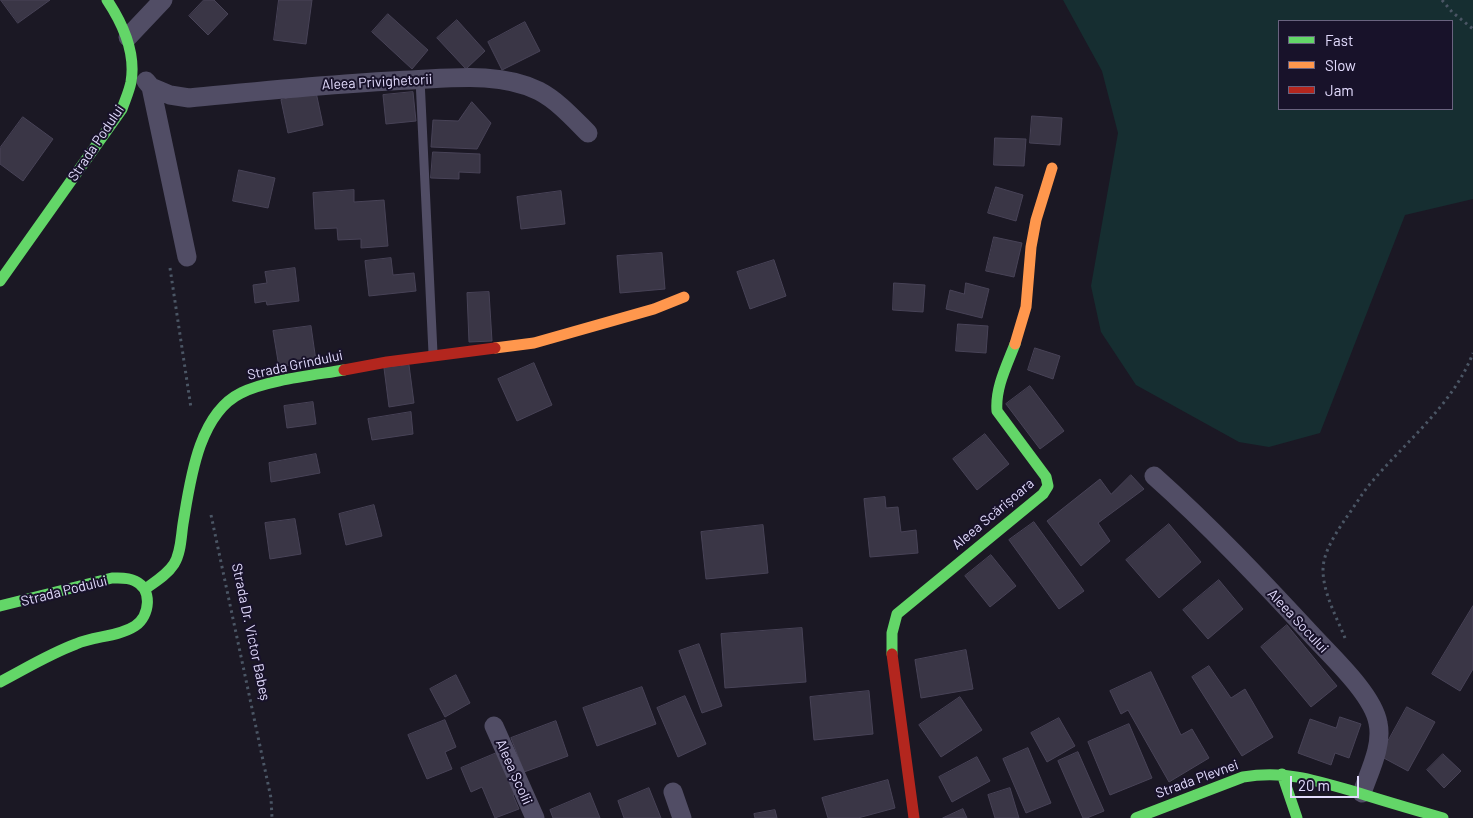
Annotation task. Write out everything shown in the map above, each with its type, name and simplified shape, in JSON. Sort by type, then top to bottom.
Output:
[{"type":"street","points":[[107,0],[116,12],[128,37],[163,0]]},
{"type":"street","name":"Strada Podului","points":[[0,281],[122,109],[130,84],[132,60],[128,37]]},
{"type":"street","points":[[132,60],[151,87],[187,257]]},
{"type":"street","name":"Aleea Privighetorii","points":[[151,87],[170,95],[189,98],[351,82],[420,79],[496,79],[539,91],[554,101],[588,133]]},
{"type":"street","name":"Aleea Scărișoara","points":[[914,818],[892,656],[892,634],[898,614],[1043,494],[1048,486],[1046,477],[997,410],[996,399],[1026,308],[1031,247],[1036,220],[1052,168]]},
{"type":"street","name":"Strada Grindului","points":[[145,589],[164,575],[174,564],[189,487],[198,453],[217,412],[232,397],[249,388],[387,362],[534,343],[654,309],[684,297]]},
{"type":"street","name":"Aleea Socului","points":[[1154,476],[1273,594],[1349,676],[1375,710],[1379,725],[1378,746],[1362,793]]},
{"type":"street","name":"Strada Podului","points":[[0,606],[112,578],[136,580],[145,589]]},
{"type":"street","points":[[0,682],[58,651],[139,623],[146,611],[148,599],[145,589]]},
{"type":"street","name":"Aleea Școlii","points":[[494,726],[535,818]]},
{"type":"street","name":"Strada Plevnei","points":[[1136,818],[1243,777],[1261,774],[1282,774],[1310,778],[1443,818]]},
{"type":"street","points":[[1282,774],[1297,818]]},
{"type":"street","points":[[673,792],[682,818]]},
{"type":"lane","points":[[420,79],[433,356]]},
{"type":"path","points":[[1442,0],[1452,12],[1473,29]]},
{"type":"path","points":[[1346,640],[1325,588],[1323,569],[1327,553],[1336,533],[1370,485],[1411,441],[1450,394],[1473,353]]},
{"type":"path","name":"Strada Dr. Victor Babeș","points":[[210,510],[271,798],[272,818]]},
{"type":"green space","points":[[1063,0],[1473,0],[1473,199],[1405,215],[1320,433],[1269,447],[1239,442],[1136,385],[1101,332],[1091,286],[1118,133],[1102,71]]},
{"type":"building","points":[[1,0],[50,0],[18,23]]},
{"type":"building","points":[[204,0],[214,0],[228,14],[208,35],[189,16]]},
{"type":"building","points":[[279,0],[312,0],[306,44],[274,40]]},
{"type":"building","points":[[388,14],[428,50],[412,69],[372,32]]},
{"type":"building","points":[[457,20],[485,51],[466,69],[437,38]]},
{"type":"building","points":[[525,22],[540,51],[502,70],[488,42]]},
{"type":"building","points":[[316,92],[323,125],[288,133],[281,100]]},
{"type":"building","points":[[413,92],[416,121],[386,124],[383,95]]},
{"type":"building","points":[[472,102],[491,123],[477,149],[431,147],[433,120],[458,121]]},
{"type":"building","points":[[1032,116],[1062,118],[1060,145],[1030,143]]},
{"type":"building","points":[[23,117],[53,139],[23,181],[0,164],[0,148]]},
{"type":"building","points":[[995,138],[1026,139],[1024,166],[994,165]]},
{"type":"building","points":[[433,152],[480,154],[480,173],[459,172],[459,179],[431,178]]},
{"type":"building","points":[[239,170],[275,178],[268,208],[233,201]]},
{"type":"building","points":[[996,187],[1023,195],[1016,221],[988,213]]},
{"type":"building","points":[[354,190],[354,202],[384,200],[388,246],[361,248],[361,239],[338,240],[337,228],[315,229],[313,193]]},
{"type":"building","points":[[561,191],[565,224],[521,229],[517,197]]},
{"type":"building","points":[[994,237],[1022,243],[1014,277],[986,271]]},
{"type":"building","points":[[662,253],[665,289],[620,293],[617,256]]},
{"type":"building","points":[[391,258],[393,275],[414,273],[416,291],[369,296],[365,261]]},
{"type":"building","points":[[774,260],[786,296],[750,309],[737,272]]},
{"type":"building","points":[[295,268],[299,301],[267,305],[266,301],[255,303],[253,285],[267,283],[265,272]]},
{"type":"building","points":[[894,283],[925,285],[923,312],[893,310]]},
{"type":"building","points":[[966,283],[989,289],[982,318],[946,309],[950,290],[964,294]]},
{"type":"building","points":[[489,292],[492,341],[469,342],[467,293]]},
{"type":"building","points":[[958,324],[988,326],[986,353],[956,351]]},
{"type":"building","points":[[311,326],[316,361],[279,367],[273,331]]},
{"type":"building","points":[[1035,348],[1060,356],[1053,379],[1028,370]]},
{"type":"building","points":[[534,363],[552,405],[517,421],[498,379]]},
{"type":"building","points":[[409,365],[414,403],[389,407],[384,368]]},
{"type":"building","points":[[1030,386],[1064,431],[1040,449],[1006,404]]},
{"type":"building","points":[[313,402],[316,424],[287,428],[284,406]]},
{"type":"building","points":[[411,412],[413,434],[372,440],[368,419]]},
{"type":"building","points":[[985,434],[1009,464],[977,490],[953,459]]},
{"type":"building","points":[[316,454],[320,473],[271,482],[269,463]]},
{"type":"building","points":[[1131,475],[1144,489],[1098,523],[1110,541],[1081,566],[1047,521],[1100,479],[1111,494]]},
{"type":"building","points":[[885,497],[886,508],[898,507],[901,532],[916,530],[918,553],[870,557],[864,499]]},
{"type":"building","points":[[374,505],[382,536],[346,545],[339,514]]},
{"type":"building","points":[[295,519],[301,554],[270,559],[265,523]]},
{"type":"building","points":[[1034,522],[1084,591],[1059,609],[1009,540]]},
{"type":"building","points":[[1169,524],[1201,562],[1159,598],[1126,560]]},
{"type":"building","points":[[763,525],[768,573],[706,579],[701,532]]},
{"type":"building","points":[[991,555],[1016,586],[990,607],[965,576]]},
{"type":"building","points":[[1219,580],[1243,609],[1208,639],[1183,610]]},
{"type":"building","points":[[1473,606],[1473,669],[1460,691],[1432,674]]},
{"type":"building","points":[[1287,625],[1337,686],[1311,707],[1261,647]]},
{"type":"building","points":[[802,628],[806,682],[725,688],[721,634]]},
{"type":"building","points":[[699,644],[722,706],[702,713],[679,651]]},
{"type":"building","points":[[966,650],[973,689],[921,698],[915,660]]},
{"type":"building","points":[[1209,666],[1231,698],[1245,689],[1273,737],[1242,756],[1192,677]]},
{"type":"building","points":[[1151,672],[1181,735],[1192,729],[1209,758],[1169,782],[1128,710],[1121,714],[1110,691]]},
{"type":"building","points":[[456,675],[470,703],[445,717],[430,689]]},
{"type":"building","points":[[642,687],[656,724],[597,746],[583,708]]},
{"type":"building","points":[[869,691],[873,734],[814,740],[810,697]]},
{"type":"building","points":[[685,696],[706,744],[678,757],[657,708]]},
{"type":"building","points":[[960,697],[982,730],[941,757],[919,725]]},
{"type":"building","points":[[1407,707],[1435,722],[1408,771],[1380,756]]},
{"type":"building","points":[[1340,717],[1361,724],[1349,758],[1335,753],[1331,765],[1298,753],[1310,719],[1336,728]]},
{"type":"building","points":[[1059,718],[1075,746],[1047,762],[1031,733]]},
{"type":"building","points":[[445,720],[456,747],[445,752],[452,769],[427,779],[408,735]]},
{"type":"building","points":[[556,721],[568,756],[524,772],[511,738]]},
{"type":"building","points":[[1129,724],[1152,778],[1110,795],[1088,742]]},
{"type":"building","points":[[1028,748],[1051,803],[1026,813],[1003,759]]},
{"type":"building","points":[[499,752],[519,809],[495,818],[482,787],[471,792],[461,768]]},
{"type":"building","points":[[1078,752],[1104,811],[1087,818],[1083,818],[1058,761]]},
{"type":"building","points":[[1443,754],[1461,771],[1444,788],[1427,770]]},
{"type":"building","points":[[977,757],[990,781],[952,802],[939,777]]},
{"type":"building","points":[[888,780],[895,808],[858,818],[828,818],[822,798]]},
{"type":"building","points":[[649,788],[661,818],[624,818],[618,801]]},
{"type":"building","points":[[1010,788],[1019,818],[995,818],[988,795]]},
{"type":"building","points":[[590,793],[600,818],[553,818],[550,810]]},
{"type":"building","points":[[963,809],[967,818],[943,818]]},
{"type":"building","points":[[775,810],[777,818],[755,818],[754,814]]},
{"type":"traffic: fast","points":[[0,281],[122,109],[131,82],[132,60],[123,29],[107,0]]},
{"type":"traffic: fast","points":[[892,654],[892,633],[897,614],[1043,494],[1048,486],[1046,477],[997,411],[1000,385],[1015,344]]},
{"type":"traffic: fast","points":[[145,589],[164,575],[176,560],[198,451],[215,416],[226,403],[251,388],[291,378],[344,370]]},
{"type":"traffic: fast","points":[[0,606],[112,578],[124,578],[135,581],[141,585],[147,596],[144,616],[135,626],[128,630],[83,641],[66,648],[0,682]]},
{"type":"traffic: fast","points":[[1282,774],[1297,818]]},
{"type":"traffic: fast","points":[[1136,818],[1243,777],[1259,775],[1288,776],[1316,781],[1443,818]]},
{"type":"traffic: slow","points":[[1015,344],[1026,307],[1031,247],[1036,220],[1052,168]]},
{"type":"traffic: slow","points":[[495,348],[534,343],[654,309],[684,297]]},
{"type":"traffic: jam","points":[[344,370],[387,362],[495,348]]},
{"type":"traffic: jam","points":[[892,654],[914,818]]}]
